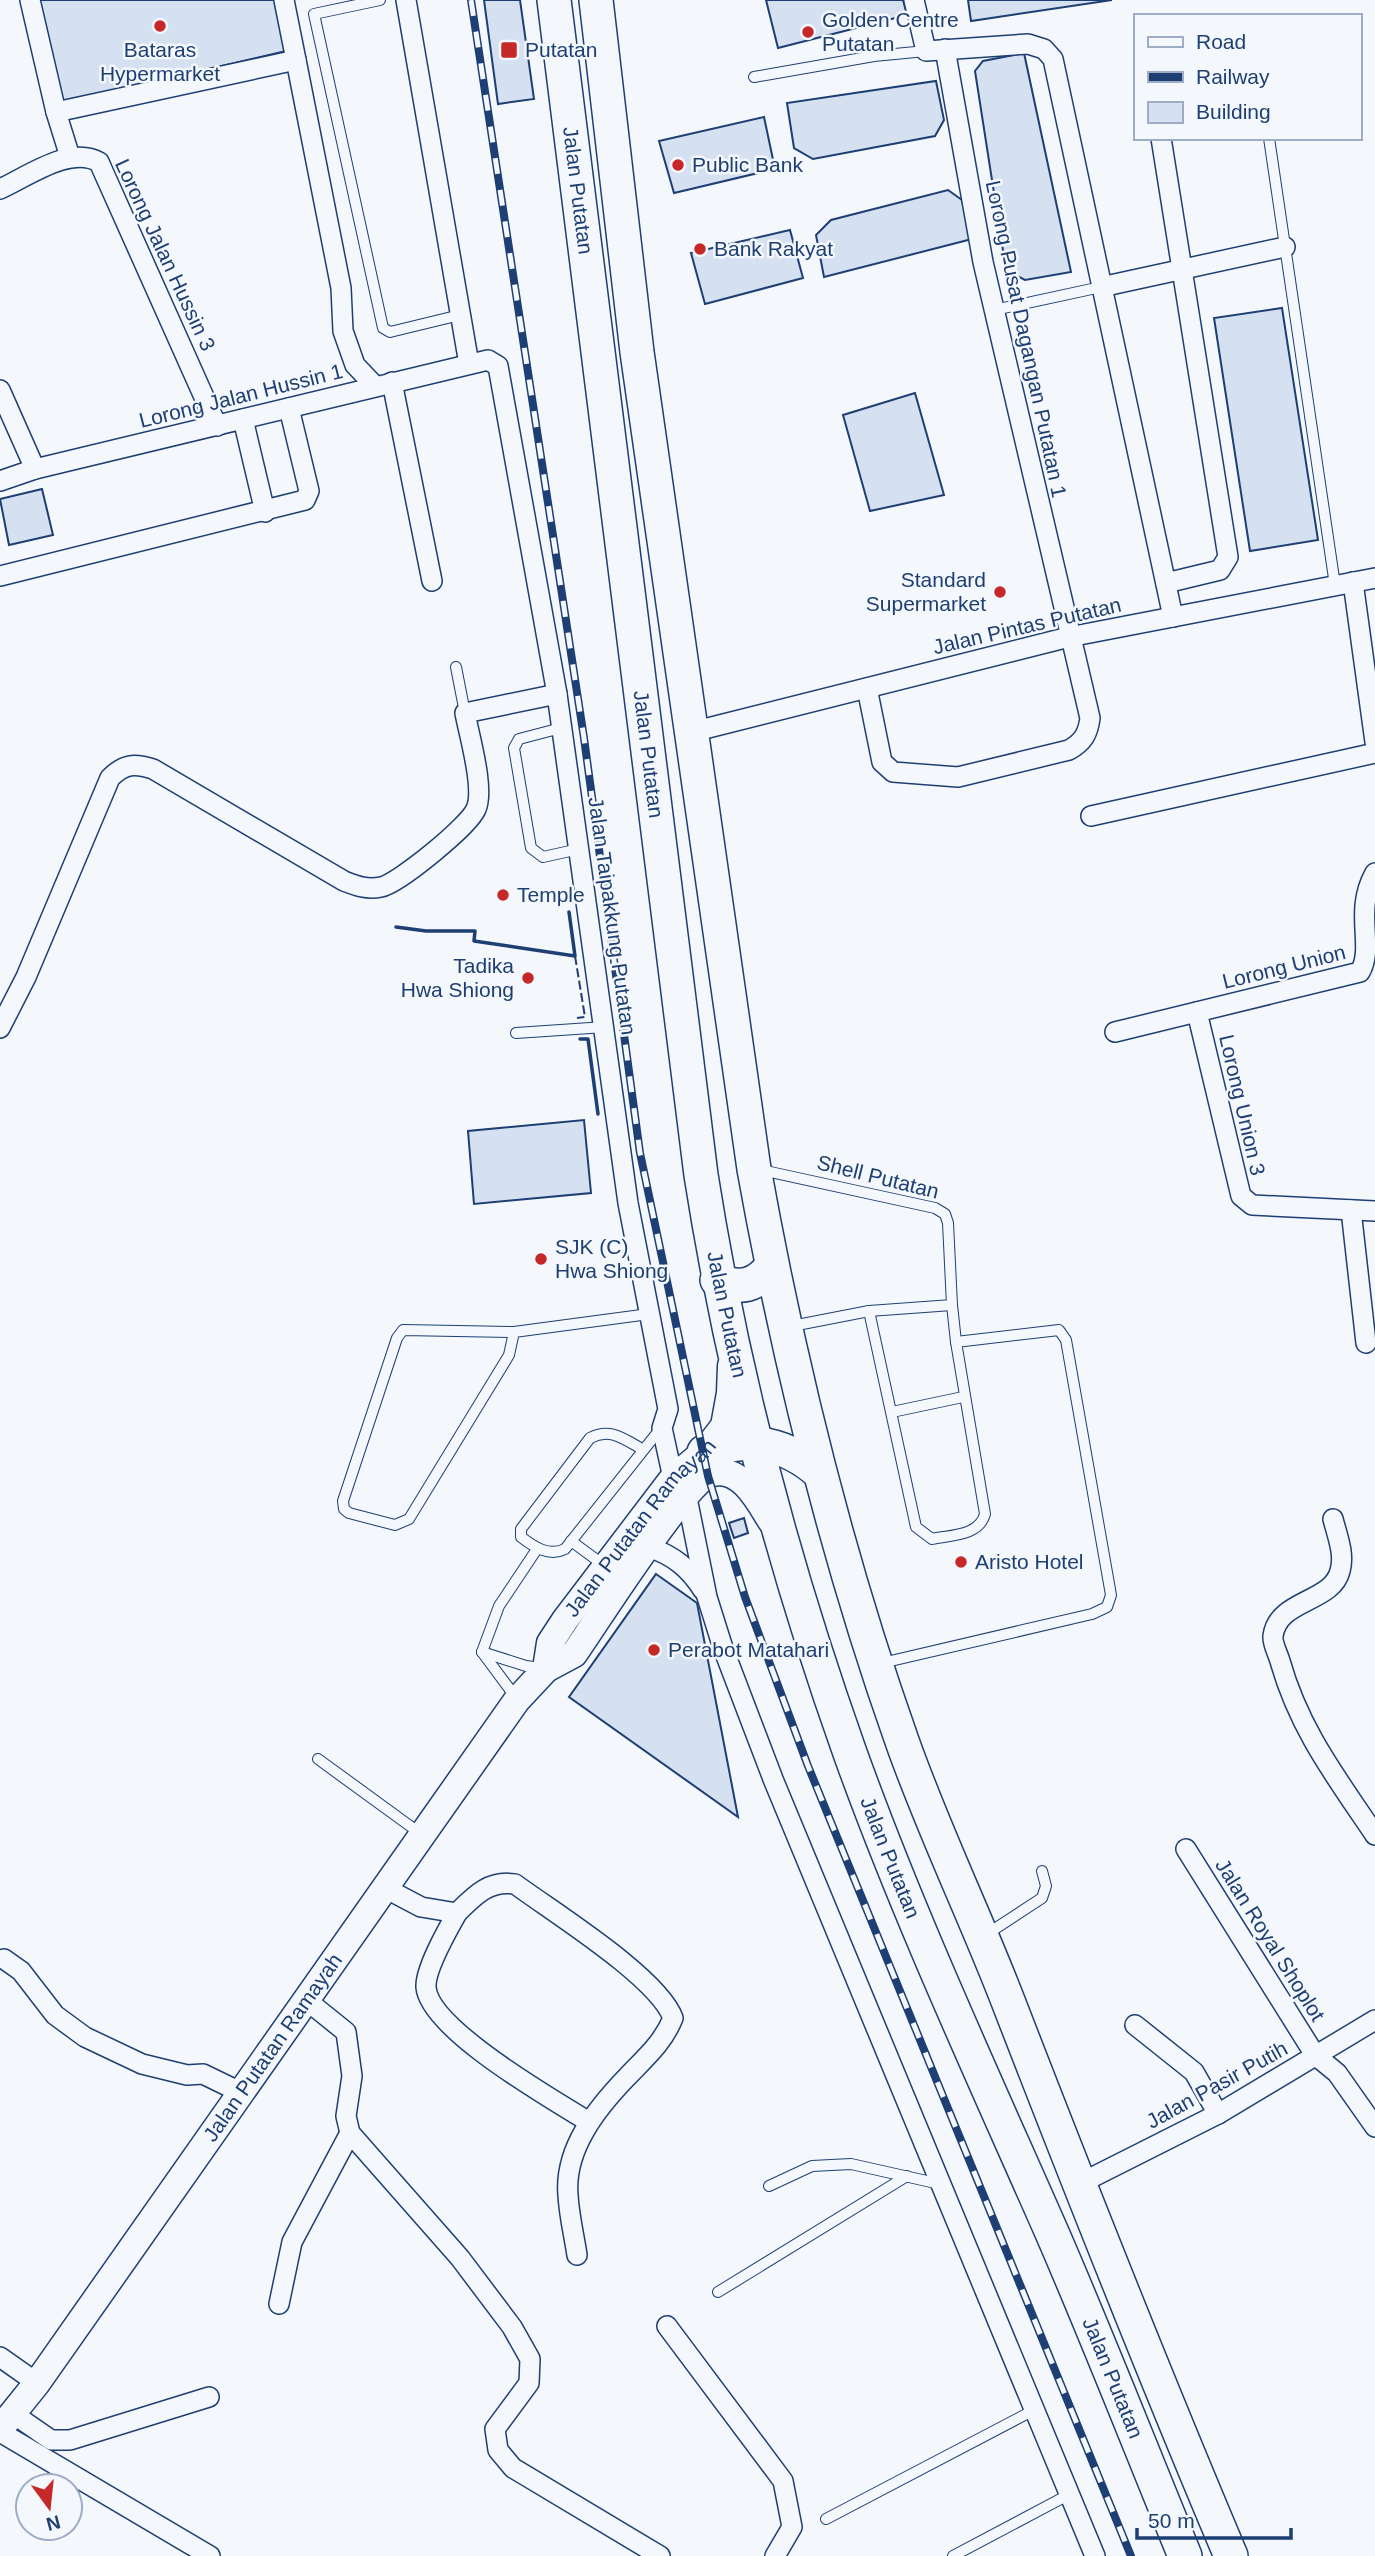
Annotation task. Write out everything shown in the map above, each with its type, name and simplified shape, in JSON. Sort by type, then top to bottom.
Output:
[{"type":"highway","name":"Jalan Putatan","points":[[554,0],[702,1175],[731,1343],[780,1535],[851,1755],[1185,2556]]},
{"type":"highway","name":"Jalan Putatan","points":[[596,0],[637,352],[754,1169],[772,1266],[820,1473],[845,1566],[906,1752],[1231,2556]]},
{"type":"highway","points":[[718,1280],[730,1286],[747,1286],[760,1281],[772,1266]]},
{"type":"highway","points":[[704,1452],[756,1441],[803,1458],[820,1473]]},
{"type":"highway","points":[[957,2014],[1005,1995]]},
{"type":"highway","points":[[1055,2239],[1079,2184]]},
{"type":"main road","name":"Jalan Putatan Ramayah","points":[[546,1668],[551,1643],[606,1567],[680,1486],[724,1426],[730,1393],[731,1343]]},
{"type":"main road","name":"Jalan Putatan Ramayah","points":[[4,2425],[37,2383],[517,1700],[546,1668],[574,1654],[649,1548],[680,1486],[714,1473],[729,1474],[743,1482],[754,1494],[780,1535]]},
{"type":"street","points":[[0,190],[70,157],[55,112],[30,0]]},
{"type":"street","points":[[284,0],[341,288],[345,340],[355,365],[383,384],[432,581]]},
{"type":"street","points":[[406,0],[469,364]]},
{"type":"street","name":"Lorong Pusat Dagangan Putatan 1","points":[[867,688],[882,762],[887,769],[948,778],[1069,750],[1084,739],[1090,718],[1069,637],[935,50],[914,0]]},
{"type":"street","points":[[935,50],[1028,44],[1044,49],[1053,59],[1173,617]]},
{"type":"street","points":[[55,112],[296,60]]},
{"type":"street","points":[[1161,140],[1228,557],[1220,570],[1166,583]]},
{"type":"street","name":"Lorong Jalan Hussin 3","points":[[70,157],[88,155],[99,162],[217,426]]},
{"type":"street","points":[[1101,287],[1285,247]]},
{"type":"street","name":"Lorong Jalan Hussin 1","points":[[0,481],[35,469],[383,384],[469,364],[494,361]]},
{"type":"street","name":"Jalan Taipakkung Putatan","points":[[494,361],[501,379],[557,694],[628,1203],[668,1409],[662,1428],[680,1486],[707,1597]]},
{"type":"street","points":[[0,390],[35,469]]},
{"type":"street","points":[[0,576],[305,500],[309,491],[289,408]]},
{"type":"street","points":[[243,419],[265,512]]},
{"type":"street","name":"Jalan Pintas Putatan","points":[[692,732],[1069,637],[1375,578]]},
{"type":"street","points":[[1344,583],[1372,714],[1375,743]]},
{"type":"street","points":[[0,1028],[26,977],[110,778],[121,767],[137,764],[153,769],[344,881],[365,889],[381,887],[398,881],[466,822],[476,809],[479,793],[465,713],[557,694]]},
{"type":"street","points":[[1091,816],[1375,753]]},
{"type":"street","name":"Lorong Union","points":[[1115,1032],[1360,972],[1369,963],[1372,949],[1365,906],[1366,892],[1375,873]]},
{"type":"street","name":"Lorong Union 3","points":[[1197,1012],[1241,1196],[1245,1202],[1252,1205],[1375,1211]]},
{"type":"street","points":[[1351,1210],[1366,1343]]},
{"type":"street","points":[[1333,1519],[1341,1550],[1340,1572],[1331,1587],[1296,1606],[1280,1619],[1273,1637],[1282,1669],[1317,1751],[1375,1835]]},
{"type":"street","points":[[649,1548],[666,1553],[681,1563],[692,1573],[707,1597],[723,1648],[773,1779],[1037,2408],[1095,2556]]},
{"type":"street","name":"Jalan Royal Shoplot","points":[[1186,1849],[1315,2055],[1337,2073],[1375,2127]]},
{"type":"street","points":[[577,2255],[567,2193],[573,2160],[589,2122],[602,2103],[666,2037],[673,2018],[669,2007],[624,1964],[515,1884],[501,1882],[480,1890],[457,1913],[426,1983],[428,2000],[448,2026],[589,2122]]},
{"type":"street","points":[[385,1888],[421,1907],[457,1913]]},
{"type":"street","points":[[4,1959],[21,1971],[55,2015],[85,2037],[142,2064],[187,2075],[203,2074],[240,2092]]},
{"type":"street","points":[[305,1999],[346,2032],[352,2076],[346,2116],[350,2133],[460,2258],[512,2327],[530,2359],[529,2383],[495,2429],[498,2450],[513,2468],[660,2556]]},
{"type":"street","name":"Jalan Pasir Putih","points":[[1079,2184],[1218,2114],[1375,2020]]},
{"type":"street","points":[[1135,2025],[1194,2071],[1218,2114]]},
{"type":"street","points":[[279,2304],[292,2242],[350,2133]]},
{"type":"street","points":[[667,2326],[783,2481],[792,2527],[775,2556]]},
{"type":"street","points":[[0,2357],[37,2383]]},
{"type":"street","points":[[4,2425],[51,2440],[70,2440],[209,2397]]},
{"type":"street","points":[[4,2425],[210,2556]]},
{"type":"lane","points":[[380,0],[314,14],[383,328],[390,332],[460,315]]},
{"type":"lane","points":[[754,77],[874,56],[935,50]]},
{"type":"lane","points":[[1269,140],[1285,247],[1344,583]]},
{"type":"lane","points":[[994,310],[1101,287]]},
{"type":"lane","points":[[456,667],[465,713]]},
{"type":"lane","points":[[561,728],[519,738],[514,748],[531,848],[543,857],[580,849]]},
{"type":"lane","points":[[516,1033],[605,1027]]},
{"type":"lane","name":"Shell Putatan","points":[[754,1169],[935,1208],[945,1213],[948,1223],[952,1305]]},
{"type":"lane","points":[[787,1327],[869,1311],[952,1305],[962,1397],[985,1514],[982,1524],[975,1530],[932,1539],[916,1528],[869,1311]]},
{"type":"lane","points":[[514,1332],[509,1355],[409,1519],[395,1525],[349,1513],[344,1509],[343,1501],[393,1350],[403,1330],[514,1332],[649,1314]]},
{"type":"lane","points":[[878,1664],[1092,1614],[1107,1607],[1111,1595],[1066,1340],[1059,1330],[1043,1330],[956,1342]]},
{"type":"lane","points":[[892,1412],[962,1397]]},
{"type":"lane","points":[[642,1449],[612,1433],[600,1433],[590,1438],[520,1529],[521,1537],[537,1549],[561,1552],[642,1449],[662,1428]]},
{"type":"lane","points":[[571,1541],[606,1567]]},
{"type":"lane","points":[[482,1652],[499,1606],[537,1549]]},
{"type":"lane","points":[[482,1652],[526,1667],[546,1668]]},
{"type":"lane","points":[[482,1652],[517,1700]]},
{"type":"lane","points":[[318,1759],[422,1834]]},
{"type":"lane","points":[[981,1938],[1041,1898],[1046,1886],[1042,1871]]},
{"type":"lane","points":[[769,2186],[812,2166],[851,2164],[941,2184]]},
{"type":"lane","points":[[718,2292],[907,2176]]},
{"type":"lane","points":[[826,2519],[1037,2408]]},
{"type":"lane","points":[[953,2556],[1071,2494]]},
{"type":"building","name":"Bataras Hypermarket","points":[[32,0],[276,0],[286,51],[62,103]]},
{"type":"building","name":"Putatan","points":[[484,0],[520,0],[534,99],[498,104]]},
{"type":"building","name":"Golden Centre Putatan","points":[[766,0],[903,0],[907,15],[778,48]]},
{"type":"building","points":[[968,0],[1112,0],[971,21]]},
{"type":"building","points":[[1024,53],[1071,272],[1025,280],[1006,270],[975,71],[983,61]]},
{"type":"building","points":[[936,81],[944,120],[935,136],[813,159],[794,148],[787,103]]},
{"type":"building","points":[[764,117],[775,169],[674,193],[659,141]]},
{"type":"building","points":[[948,190],[962,200],[972,239],[824,277],[816,235],[831,220]]},
{"type":"building","points":[[790,230],[803,278],[705,304],[691,253]]},
{"type":"building","points":[[1282,308],[1318,540],[1250,551],[1214,318]]},
{"type":"building","points":[[915,393],[944,495],[870,511],[843,415]]},
{"type":"building","points":[[42,489],[53,535],[9,545],[0,499]]},
{"type":"building","points":[[584,1120],[591,1193],[474,1204],[468,1131]]},
{"type":"building","points":[[744,1518],[748,1533],[734,1538],[729,1523]]},
{"type":"building","name":"Perabot Matahari","points":[[656,1574],[697,1603],[738,1817],[569,1697]]},
{"type":"railway","points":[[471,0],[584,738],[640,1153],[708,1476],[745,1597],[808,1766],[1131,2556]]},
{"type":"fence","points":[[575,956],[585,1017],[577,1018]]},
{"type":"wall","points":[[396,927],[426,931],[475,931],[474,941],[575,956],[569,912]]},
{"type":"wall","points":[[580,1039],[588,1039],[598,1114]]},
{"type":"place","name":"Bataras Hypermarket","points":[[160,26]]},
{"type":"place","name":"Golden Centre Putatan","points":[[808,32]]},
{"type":"place","name":"Putatan","points":[[509,50]]},
{"type":"place","name":"Public Bank","points":[[678,165]]},
{"type":"place","name":"Bank Rakyat","points":[[700,249]]},
{"type":"place","name":"Standard Supermarket","points":[[1000,592]]},
{"type":"place","name":"Temple","points":[[503,895]]},
{"type":"place","name":"Tadika Hwa Shiong","points":[[528,978]]},
{"type":"place","name":"SJK (C) Hwa Shiong","points":[[541,1259]]},
{"type":"place","name":"Aristo Hotel","points":[[961,1562]]},
{"type":"place","name":"Perabot Matahari","points":[[654,1650]]}]
